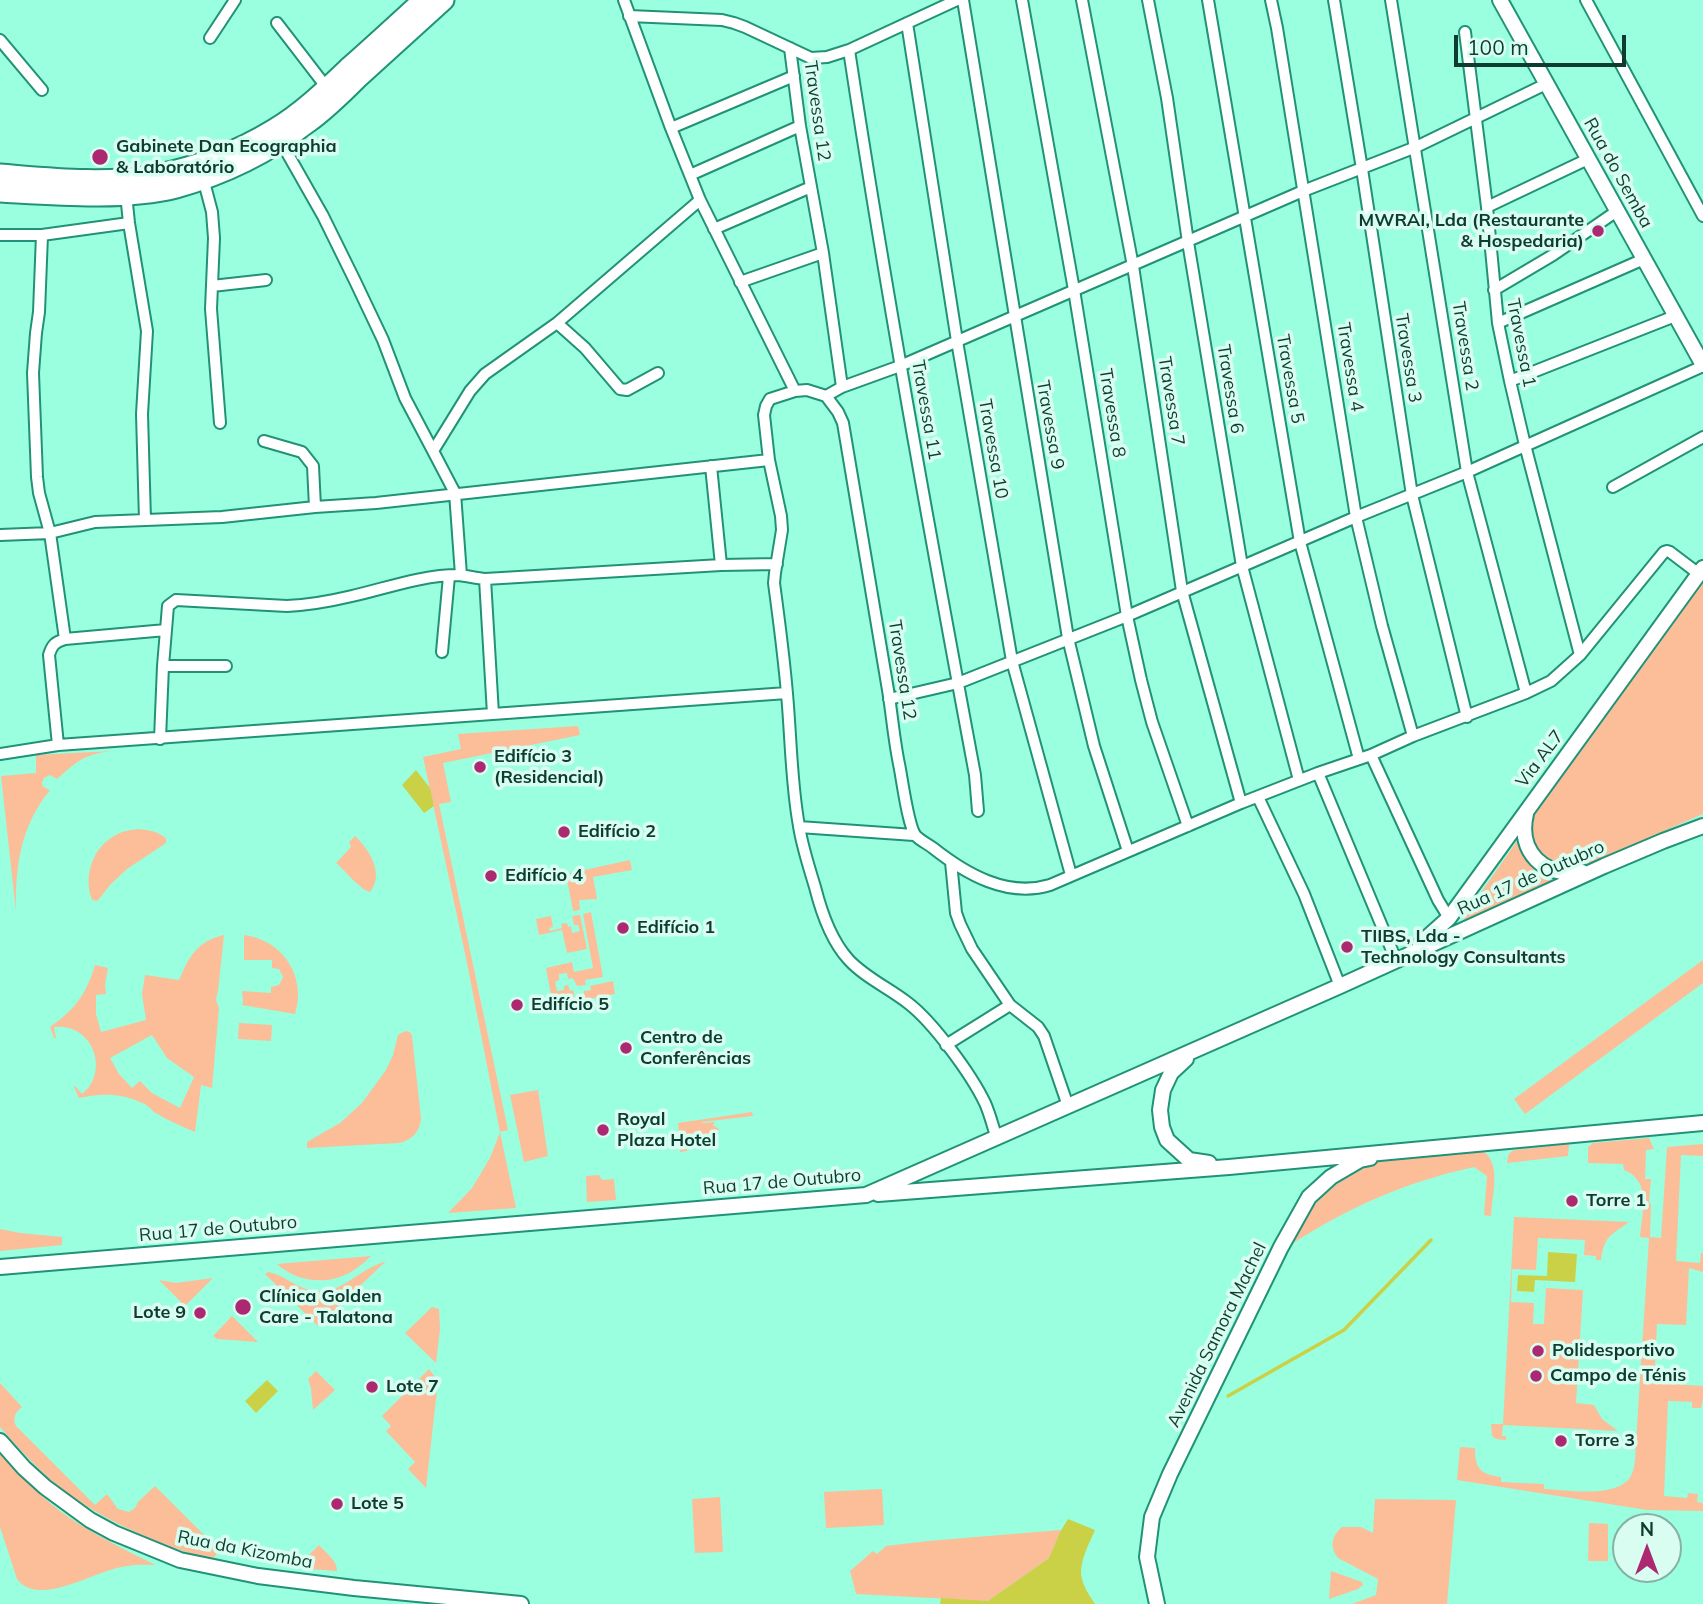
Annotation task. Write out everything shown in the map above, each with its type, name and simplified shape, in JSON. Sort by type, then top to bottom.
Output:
[{"type":"highway","points":[[0,174],[76,179],[118,178],[180,169],[217,156],[274,129],[327,88],[423,0]]},
{"type":"highway","points":[[0,192],[74,196],[176,188],[258,155],[310,122],[444,0]]},
{"type":"main road","name":"Rua do Semba","points":[[1500,0],[1703,365]]},
{"type":"main road","name":"Via AL7","points":[[1396,961],[1424,942],[1449,918],[1701,571]]},
{"type":"main road","points":[[1528,808],[1524,824],[1526,843],[1539,863],[1552,870],[1573,874],[1604,866]]},
{"type":"main road","name":"Rua 17 de Outubro","points":[[1663,841],[1703,821]]},
{"type":"main road","name":"Rua 17 de Outubro","points":[[0,1267],[866,1195],[997,1139],[1604,866],[1703,826]]},
{"type":"main road","points":[[1198,1048],[1171,1073],[1163,1090],[1160,1110],[1162,1127],[1167,1140],[1189,1160],[1229,1167]]},
{"type":"main road","name":"Avenida Samora Machel","points":[[866,1195],[1229,1167],[1703,1123]]},
{"type":"main road","name":"Avenida Samora Machel","points":[[1157,1604],[1147,1557],[1153,1517],[1281,1247],[1309,1197],[1331,1177],[1360,1160],[1412,1149]]},
{"type":"main road","name":"Rua da Kizomba","points":[[0,1441],[45,1487],[90,1520],[114,1533],[180,1560],[258,1576],[521,1604]]},
{"type":"main road","points":[[1151,1575],[1163,1604]]},
{"type":"street","points":[[210,37],[234,0]]},
{"type":"street","points":[[624,0],[700,200],[795,391]]},
{"type":"street","points":[[629,16],[722,20],[745,27],[811,58],[818,58],[849,50],[957,0]]},
{"type":"street","name":"Travessa 9","points":[[963,0],[1068,638],[1094,746],[1128,851]]},
{"type":"street","name":"Travessa 8","points":[[1022,0],[1074,290],[1127,616],[1153,722],[1188,826]]},
{"type":"street","name":"Travessa 7","points":[[1082,0],[1133,266],[1182,591],[1241,803]]},
{"type":"street","name":"Travessa 6","points":[[1148,0],[1167,99],[1242,566],[1299,780]]},
{"type":"street","name":"Travessa 5","points":[[1208,0],[1300,542],[1359,759]]},
{"type":"street","name":"Travessa 4","points":[[1271,0],[1356,517],[1413,736]]},
{"type":"street","name":"Travessa 3","points":[[1334,0],[1412,495],[1467,717]]},
{"type":"street","name":"Travessa 2","points":[[1391,0],[1467,472],[1526,694]]},
{"type":"street","points":[[1586,0],[1703,216]]},
{"type":"street","points":[[277,23],[327,88]]},
{"type":"street","name":"Travessa 10","points":[[907,23],[957,341],[1012,661],[1071,875]]},
{"type":"street","name":"Travessa 1","points":[[1465,32],[1487,207],[1498,323],[1525,445],[1580,655]]},
{"type":"street","points":[[0,40],[42,90]]},
{"type":"street","name":"Travessa 12","points":[[790,48],[842,387]]},
{"type":"street","name":"Travessa 11","points":[[849,50],[900,366],[975,775],[978,811]]},
{"type":"street","points":[[671,128],[793,76]]},
{"type":"street","points":[[997,1139],[978,1090],[946,1045],[910,1004],[848,959],[837,943],[819,904],[799,827],[795,796],[787,693],[774,583],[782,530],[781,516],[769,460],[764,415],[766,406],[770,400],[795,391],[807,390],[826,396],[842,387],[900,366],[1303,191],[1416,147],[1546,84]]},
{"type":"street","points":[[690,175],[800,126]]},
{"type":"street","points":[[281,142],[323,216],[383,340],[405,398],[455,493],[461,575]]},
{"type":"street","points":[[1487,207],[1588,159]]},
{"type":"street","points":[[203,178],[212,212],[214,238],[211,309],[220,423]]},
{"type":"street","points":[[714,229],[811,187]]},
{"type":"street","points":[[126,194],[147,331],[142,414],[145,520]]},
{"type":"street","points":[[433,451],[470,391],[485,374],[557,323],[700,200]]},
{"type":"street","points":[[1493,290],[1524,274],[1617,211]]},
{"type":"street","points":[[0,235],[42,235],[129,223]]},
{"type":"street","points":[[42,235],[33,373],[37,477],[50,533],[65,639]]},
{"type":"street","points":[[740,282],[823,253]]},
{"type":"street","points":[[1498,323],[1644,259]]},
{"type":"street","points":[[212,286],[266,279]]},
{"type":"street","points":[[1510,381],[1675,316]]},
{"type":"street","points":[[557,323],[585,348],[620,389],[627,390],[658,373]]},
{"type":"street","points":[[889,699],[958,683],[1127,616],[1467,472],[1703,365]]},
{"type":"street","name":"Travessa 12","points":[[826,396],[843,423],[897,754],[907,809],[915,835]]},
{"type":"street","points":[[1613,487],[1703,437]]},
{"type":"street","points":[[264,441],[302,452],[313,466],[315,507]]},
{"type":"street","points":[[0,535],[50,533],[95,522],[222,517],[376,503],[769,460]]},
{"type":"street","points":[[711,466],[721,565]]},
{"type":"street","points":[[799,827],[915,835],[951,862],[990,883],[1019,889],[1038,888],[1241,803],[1526,694],[1551,681],[1580,655],[1664,552],[1670,552],[1701,571]]},
{"type":"street","points":[[160,739],[168,606],[176,600],[304,605],[350,597],[422,578],[461,575],[485,579],[776,564]]},
{"type":"street","points":[[442,652],[449,576]]},
{"type":"street","points":[[485,579],[493,714]]},
{"type":"street","points":[[58,745],[49,655],[56,642],[166,630]]},
{"type":"street","points":[[163,666],[226,666]]},
{"type":"street","points":[[0,754],[58,745],[787,693]]},
{"type":"street","points":[[1371,755],[1438,900],[1449,918]]},
{"type":"street","points":[[1318,773],[1396,961]]},
{"type":"street","points":[[1258,797],[1304,894],[1340,986]]},
{"type":"street","points":[[951,862],[955,907],[960,924],[972,949],[1010,1005],[1038,1027],[1044,1036],[1068,1106]]},
{"type":"street","points":[[946,1045],[1010,1005]]},
{"type":"shaded area","points":[[1703,577],[1703,814],[1588,864],[1573,868],[1547,862],[1531,844],[1529,819]]},
{"type":"shaded area","points":[[578,726],[580,735],[443,763],[451,802],[439,804],[508,1130],[500,1132],[423,757],[461,749],[458,734]]},
{"type":"shaded area","points":[[112,751],[81,760],[57,779],[50,775],[44,778],[43,787],[50,790],[32,818],[21,848],[16,912],[1,776],[36,773],[36,755]]},
{"type":"shaded area","points":[[416,770],[430,788],[434,806],[424,813],[402,785]]},
{"type":"shaded area","points":[[138,829],[159,834],[166,838],[166,843],[127,869],[97,901],[92,900],[89,872],[95,855],[116,835]]},
{"type":"shaded area","points":[[355,836],[370,855],[376,870],[370,892],[357,884],[336,863],[351,847],[349,842]]},
{"type":"shaded area","points":[[1519,838],[1535,871],[1556,883],[1462,924],[1468,911]]},
{"type":"shaded area","points":[[630,860],[632,870],[593,877],[597,899],[579,900],[580,910],[573,911],[566,874]]},
{"type":"shaded area","points":[[591,912],[603,977],[585,980],[586,985],[577,986],[573,978],[568,979],[567,973],[559,974],[559,980],[555,982],[557,991],[564,990],[564,986],[568,985],[575,998],[584,996],[584,991],[591,990],[590,986],[613,981],[615,994],[553,1006],[546,968],[572,962],[574,972],[593,968],[583,914]]},
{"type":"shaded area","points":[[580,915],[587,949],[567,953],[562,930],[539,935],[536,919],[551,916],[553,927],[549,928],[550,931],[562,928],[561,924],[567,923],[568,927],[571,926],[572,933],[580,931],[578,925],[574,925],[572,916]]},
{"type":"shaded area","points":[[224,935],[216,1000],[219,1008],[212,1088],[201,1085],[195,1132],[133,1099],[118,1095],[79,1098],[74,1087],[82,1094],[91,1084],[95,1073],[93,1050],[78,1032],[54,1027],[54,1038],[50,1027],[78,1000],[88,985],[95,965],[108,968],[106,994],[96,995],[96,1014],[101,1032],[146,1020],[142,994],[145,975],[179,980],[195,951]],"holes":[[[152,1035],[167,1058],[194,1077],[180,1108],[152,1093],[140,1081],[132,1088],[119,1074],[110,1058]]]},
{"type":"shaded area","points":[[244,935],[266,942],[290,964],[297,985],[295,1014],[242,1005],[242,991],[271,993],[271,987],[279,985],[283,977],[279,969],[272,968],[272,960],[244,960]]},
{"type":"shaded area","points":[[1703,960],[1703,983],[1525,1114],[1514,1099]]},
{"type":"shaded area","points":[[239,1023],[272,1025],[271,1041],[238,1039]]},
{"type":"shaded area","points":[[406,1031],[412,1036],[421,1118],[414,1135],[399,1143],[307,1148],[307,1142],[340,1123],[362,1103],[386,1070],[398,1035]]},
{"type":"shaded area","points":[[538,1090],[548,1156],[524,1162],[510,1095]]},
{"type":"shaded area","points":[[752,1112],[753,1116],[702,1122],[715,1122],[713,1125],[719,1129],[712,1136],[687,1138],[687,1151],[680,1152],[678,1123]]},
{"type":"shaded area","points":[[500,1132],[516,1208],[448,1213],[472,1188],[490,1158]]},
{"type":"shaded area","points":[[1649,1138],[1654,1149],[1646,1150],[1645,1179],[1651,1179],[1650,1237],[1661,1238],[1667,1147],[1703,1144],[1703,1156],[1681,1155],[1676,1261],[1700,1263],[1703,1253],[1703,1272],[1689,1268],[1686,1325],[1657,1324],[1654,1383],[1703,1386],[1701,1408],[1692,1408],[1692,1402],[1668,1401],[1664,1496],[1687,1498],[1688,1493],[1698,1494],[1697,1502],[1703,1503],[1703,1511],[1647,1510],[1457,1480],[1460,1447],[1475,1448],[1480,1469],[1501,1477],[1501,1482],[1544,1484],[1544,1489],[1591,1492],[1615,1488],[1631,1476],[1635,1459],[1649,1238],[1640,1237],[1643,1199],[1639,1182],[1624,1170],[1623,1164],[1588,1163],[1588,1147],[1593,1143]]},
{"type":"shaded area","points":[[1569,1144],[1568,1156],[1507,1163],[1508,1156],[1515,1150]]},
{"type":"shaded area","points":[[1476,1149],[1485,1153],[1493,1167],[1491,1216],[1484,1215],[1487,1176],[1474,1167],[1401,1188],[1333,1219],[1289,1246],[1303,1220],[1316,1204],[1356,1172],[1404,1155]]},
{"type":"shaded area","points":[[599,1175],[602,1180],[614,1179],[616,1200],[587,1202],[586,1176]]},
{"type":"shaded area","points":[[1514,1217],[1629,1222],[1606,1241],[1601,1260],[1596,1260],[1596,1256],[1584,1255],[1585,1240],[1538,1238],[1536,1270],[1512,1269],[1511,1302],[1534,1303],[1533,1324],[1544,1324],[1546,1288],[1583,1290],[1576,1403],[1594,1405],[1602,1419],[1618,1431],[1503,1425],[1502,1436],[1506,1436],[1506,1440],[1492,1436],[1491,1424],[1503,1424]]},
{"type":"shaded area","points":[[0,1229],[62,1237],[62,1245],[0,1251]]},
{"type":"shaded area","points":[[1548,1252],[1577,1254],[1575,1282],[1535,1280],[1534,1292],[1517,1291],[1518,1275],[1547,1276]]},
{"type":"shaded area","points":[[371,1256],[345,1275],[325,1280],[295,1275],[277,1264]]},
{"type":"shaded area","points":[[386,1261],[318,1326],[265,1274],[273,1273],[309,1290],[327,1291]]},
{"type":"shaded area","points":[[213,1278],[185,1306],[159,1280],[176,1283]]},
{"type":"shaded area","points":[[432,1307],[439,1309],[440,1329],[436,1363],[405,1333]]},
{"type":"shaded area","points":[[232,1316],[258,1342],[217,1339],[213,1336]]},
{"type":"shaded area","points":[[429,1369],[438,1381],[426,1488],[408,1469],[415,1462],[386,1431],[391,1426],[382,1416]]},
{"type":"shaded area","points":[[316,1371],[335,1390],[313,1410],[308,1379]]},
{"type":"shaded area","points":[[267,1380],[278,1391],[256,1413],[245,1401]]},
{"type":"shaded area","points":[[0,1383],[22,1407],[15,1415],[16,1426],[95,1505],[107,1494],[118,1509],[129,1512],[155,1486],[220,1551],[212,1559],[150,1539],[107,1518],[53,1482],[0,1427]]},
{"type":"shaded area","points":[[0,1454],[60,1511],[95,1534],[156,1565],[119,1567],[47,1590],[35,1590],[25,1586],[17,1579],[0,1527]]},
{"type":"shaded area","points":[[882,1489],[884,1525],[826,1528],[824,1492]]},
{"type":"shaded area","points":[[720,1497],[723,1552],[695,1553],[692,1499]]},
{"type":"shaded area","points":[[1375,1499],[1456,1500],[1447,1604],[1352,1604],[1376,1595],[1378,1579],[1338,1558],[1333,1550],[1333,1541],[1342,1527],[1361,1527],[1373,1533]]},
{"type":"shaded area","points":[[1068,1519],[1095,1530],[1081,1573],[1084,1586],[1095,1604],[940,1604],[941,1598],[988,1601],[1049,1558]]},
{"type":"shaded area","points":[[1589,1523],[1608,1524],[1608,1561],[1588,1561]]},
{"type":"shaded area","points":[[1061,1530],[1049,1558],[988,1601],[856,1594],[850,1571],[873,1551],[877,1554],[886,1546]]},
{"type":"shaded area","points":[[319,1545],[333,1560],[337,1571],[296,1568]]},
{"type":"shaded area","points":[[1331,1571],[1362,1582],[1363,1585],[1329,1599]]},
{"type":"waterway","points":[[1228,1396],[1344,1330],[1431,1240]]},
{"type":"place","name":"Gabinete Dan Ecographia & Laboratório","points":[[100,157]]},
{"type":"place","name":"MWRAI, Lda (Restaurante & Hospedaria)","points":[[1598,231]]},
{"type":"place","name":"Edifício 3 (Residencial)","points":[[480,767]]},
{"type":"place","name":"Edifício 2","points":[[564,832]]},
{"type":"place","name":"Edifício 4","points":[[491,876]]},
{"type":"place","name":"Edifício 1","points":[[623,928]]},
{"type":"place","name":"TIIBS, Lda - Technology Consultants","points":[[1347,947]]},
{"type":"place","name":"Edifício 5","points":[[517,1005]]},
{"type":"place","name":"Centro de Conferências","points":[[626,1048]]},
{"type":"place","name":"Royal Plaza Hotel","points":[[603,1130]]},
{"type":"place","name":"Torre 1","points":[[1572,1201]]},
{"type":"place","name":"Clínica Golden Care - Talatona","points":[[243,1307]]},
{"type":"place","name":"Lote 9","points":[[200,1313]]},
{"type":"place","name":"Polidesportivo","points":[[1538,1351]]},
{"type":"place","name":"Campo de Ténis","points":[[1536,1376]]},
{"type":"place","name":"Lote 7","points":[[372,1387]]},
{"type":"place","name":"Torre 3","points":[[1561,1441]]},
{"type":"place","name":"Lote 5","points":[[337,1504]]}]
